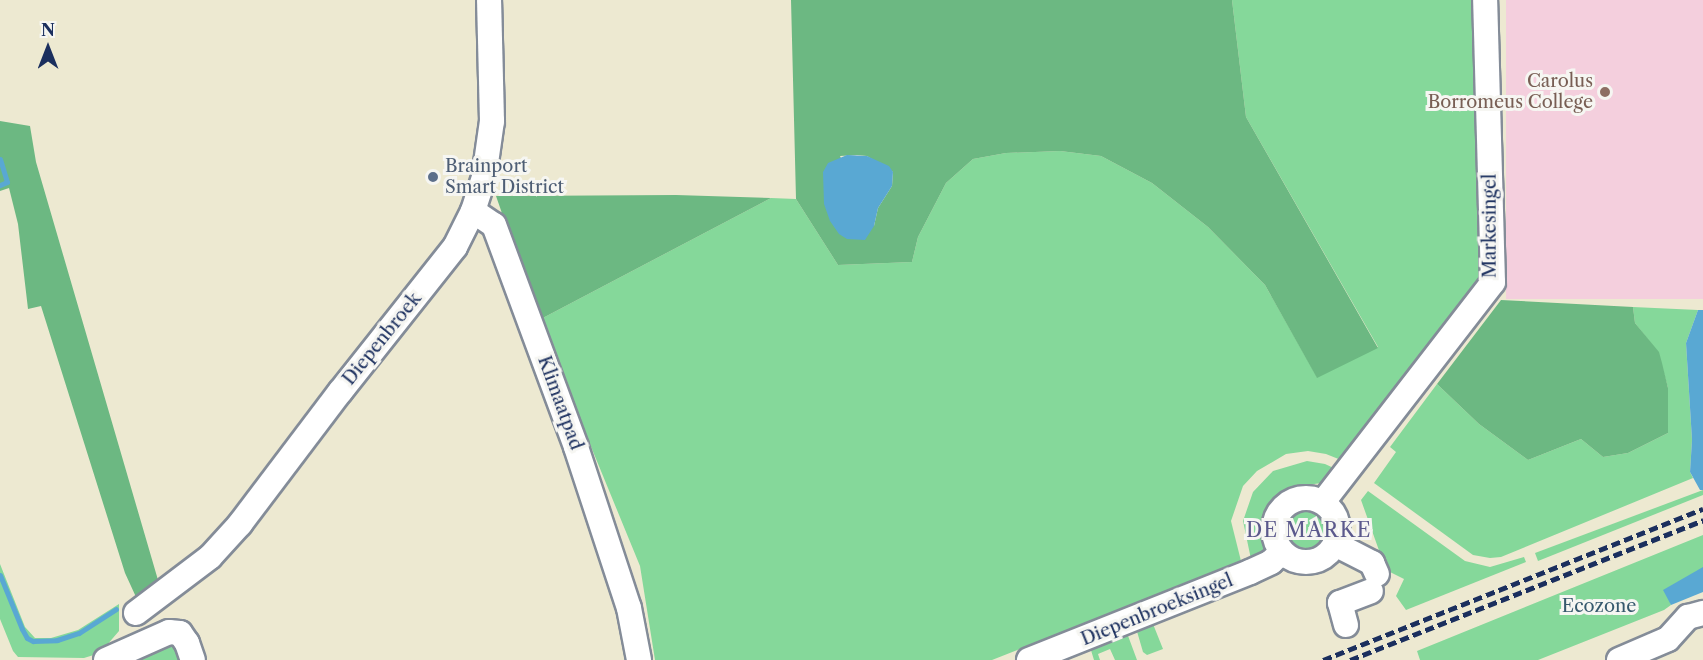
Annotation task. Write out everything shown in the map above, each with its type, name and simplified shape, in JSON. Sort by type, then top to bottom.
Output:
[{"type":"street","name":"Diepenbroek","points":[[136,614],[210,557],[240,524],[340,392],[455,247],[473,211],[484,177],[492,121],[489,0]]},
{"type":"street","name":"Markesingel","points":[[1323,502],[1493,282],[1485,0]]},
{"type":"street","name":"Klimaatpad","points":[[473,211],[494,225],[576,447],[629,608],[639,660]]},
{"type":"street","points":[[1296,498],[1315,498],[1323,502],[1337,520],[1339,529],[1335,544],[1324,557],[1307,562],[1291,559],[1282,552],[1273,532],[1279,512],[1296,498]]},
{"type":"street","points":[[1335,544],[1372,563],[1374,583],[1340,603],[1346,625]]},
{"type":"street","name":"Diepenbroeksingel","points":[[1029,660],[1250,572],[1271,562],[1282,552]]},
{"type":"street","points":[[1619,660],[1668,639],[1688,617],[1703,613]]},
{"type":"street","points":[[106,660],[169,632],[180,633],[187,643],[193,660]]},
{"type":"shaded area","name":"Carolus Borromeus College","points":[[1506,0],[1703,0],[1703,299],[1506,299]]},
{"type":"green space","points":[[791,0],[1232,0],[1246,117],[1378,348],[1317,378],[1265,285],[1208,227],[1152,183],[1101,156],[1060,151],[1006,153],[973,159],[946,183],[918,237],[912,262],[838,265],[796,199]],"holes":[[[840,156],[867,156],[893,172],[892,186],[878,208],[874,226]]]},
{"type":"green space","points":[[1232,0],[1478,0],[1484,280],[1346,462],[1326,454],[1308,451],[1286,454],[1257,471],[1243,486],[1231,521],[1241,561],[1238,570],[1091,629],[1089,622],[992,660],[655,660],[640,566],[539,320],[771,198],[796,199],[838,265],[912,262],[918,237],[946,183],[973,159],[1006,153],[1060,151],[1101,156],[1152,183],[1208,227],[1265,285],[1317,377],[1378,347],[1246,117]]},
{"type":"green space","points":[[0,121],[30,126],[36,162],[158,580],[136,597],[125,573],[41,306],[28,309],[18,224],[9,188],[0,191]]},
{"type":"green space","points":[[676,195],[771,198],[539,320],[496,196]]},
{"type":"green space","points":[[1501,300],[1633,307],[1635,323],[1659,352],[1668,388],[1668,433],[1628,453],[1603,457],[1581,439],[1528,460],[1479,424],[1437,384]]},
{"type":"green space","points":[[1633,307],[1698,310],[1686,343],[1692,440],[1690,472],[1693,478],[1501,557],[1490,558],[1473,555],[1374,483],[1396,452],[1390,447],[1437,384],[1479,424],[1528,460],[1581,439],[1603,457],[1628,453],[1668,433],[1668,388],[1658,352],[1635,323]]},
{"type":"green space","points":[[1307,461],[1325,464],[1338,470],[1329,482],[1292,487],[1280,493],[1269,506],[1263,551],[1252,564],[1243,521],[1253,492],[1273,471]]},
{"type":"green space","points":[[1703,490],[1703,495],[1538,561],[1535,553]]},
{"type":"green space","points":[[1368,491],[1465,561],[1490,567],[1524,557],[1526,562],[1406,610],[1396,596],[1404,579],[1386,570],[1361,500]]},
{"type":"green space","points":[[1307,506],[1315,507],[1322,512],[1327,519],[1327,535],[1322,542],[1315,547],[1307,548],[1299,547],[1292,542],[1287,535],[1286,527],[1287,519],[1292,512],[1299,507]]},
{"type":"green space","name":"Ecozone","points":[[1703,535],[1703,588],[1670,602],[1671,605],[1664,610],[1538,660],[1420,660],[1417,651]]},
{"type":"green space","points":[[0,564],[25,627],[35,638],[51,638],[78,630],[119,604],[119,631],[100,653],[84,658],[18,657],[13,651],[0,619]]},
{"type":"green space","points":[[1151,619],[1163,649],[1147,655],[1143,652],[1136,628]]},
{"type":"green space","points":[[1127,633],[1137,660],[1115,660],[1110,649],[1098,654],[1100,660],[1094,660],[1090,647]]},
{"type":"green space","points":[[171,643],[177,645],[187,660],[124,660]]},
{"type":"water","points":[[847,155],[867,156],[889,166],[893,172],[892,186],[878,208],[874,226],[865,240],[847,239],[839,234],[830,221],[824,204],[823,172],[828,163]]},
{"type":"water","points":[[1698,310],[1703,310],[1703,490],[1700,490],[1690,472],[1692,440],[1686,343]]},
{"type":"water","points":[[1703,567],[1703,592],[1671,605],[1663,590]]},
{"type":"waterway","points":[[0,159],[7,182],[0,185]]},
{"type":"waterway","points":[[0,575],[22,629],[27,638],[33,641],[57,640],[79,633],[116,609]]},
{"type":"railway","points":[[1323,660],[1703,509]]},
{"type":"railway","points":[[1350,660],[1703,520]]},
{"type":"place","name":"Carolus Borromeus College","points":[[1605,92]]},
{"type":"place","name":"Brainport Smart District","points":[[433,177]]},
{"type":"district","name":"DE MARKE","points":[[1309,530]]}]
